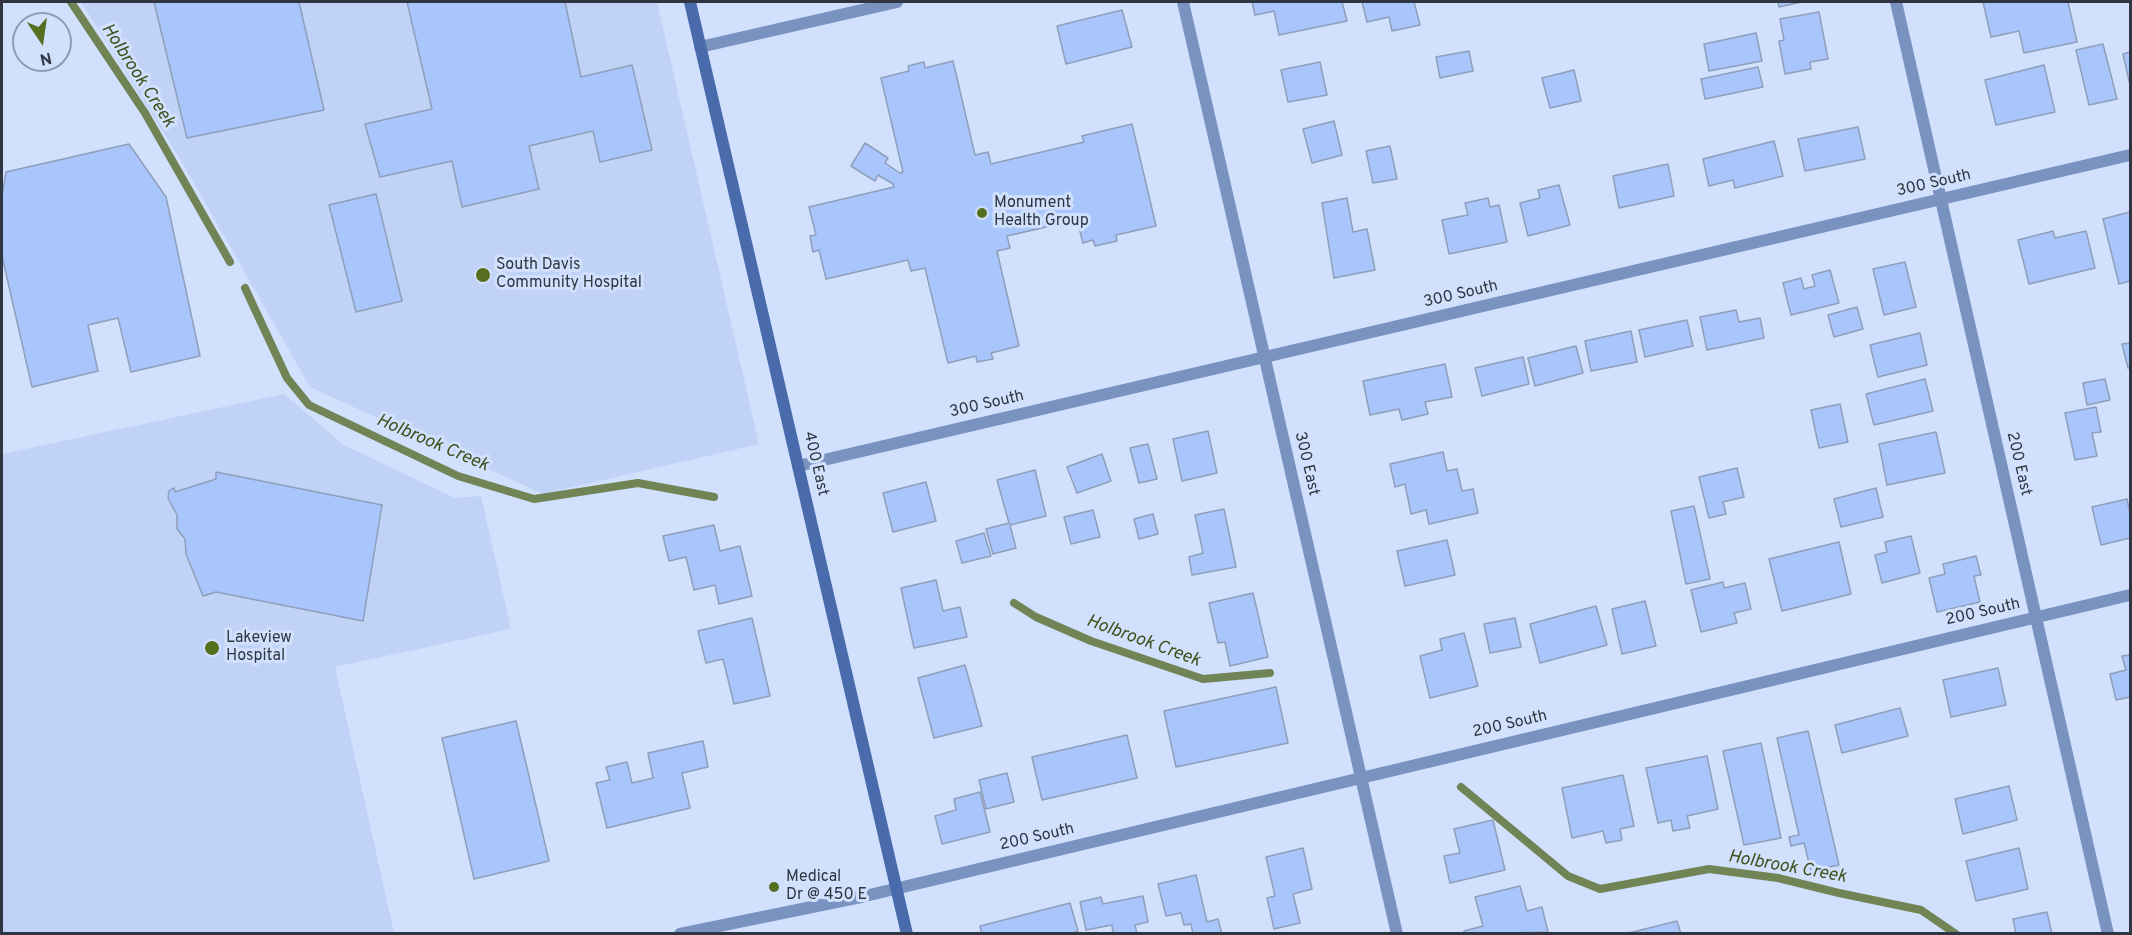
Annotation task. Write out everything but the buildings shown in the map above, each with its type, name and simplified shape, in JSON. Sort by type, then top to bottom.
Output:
[{"type":"main road","name":"400 East","points":[[690,2],[907,933]]},
{"type":"street","points":[[700,47],[897,2]]},
{"type":"street","name":"300 East","points":[[1183,2],[1397,933]]},
{"type":"street","name":"200 East","points":[[1896,2],[2108,933]]},
{"type":"street","name":"300 South","points":[[798,466],[2130,155]]},
{"type":"street","name":"200 South","points":[[680,933],[897,888],[2130,595]]},
{"type":"shaded area","name":"South Davis Community Hospital","points":[[81,2],[657,2],[759,444],[543,494],[310,387],[182,162]]},
{"type":"shaded area","name":"Lakeview Hospital","points":[[284,394],[344,445],[455,498],[481,496],[511,629],[335,667],[394,933],[2,933],[2,454]]},
{"type":"waterway","name":"Holbrook Creek","points":[[71,2],[145,113],[230,262]]},
{"type":"waterway","name":"Holbrook Creek","points":[[245,288],[287,378],[309,405],[458,476],[534,499],[638,483],[714,497]]},
{"type":"waterway","name":"Holbrook Creek","points":[[1014,603],[1036,617],[1091,641],[1203,679],[1270,673]]},
{"type":"waterway","name":"Holbrook Creek","points":[[1461,787],[1568,876],[1600,889],[1709,869],[1778,878],[1921,910],[1956,934]]},
{"type":"place","name":"Monument Health Group","points":[[982,213]]},
{"type":"place","name":"South Davis Community Hospital","points":[[483,275]]},
{"type":"place","name":"Lakeview Hospital","points":[[212,648]]},
{"type":"place","name":"Medical Dr @ 450 E","points":[[774,887]]}]
